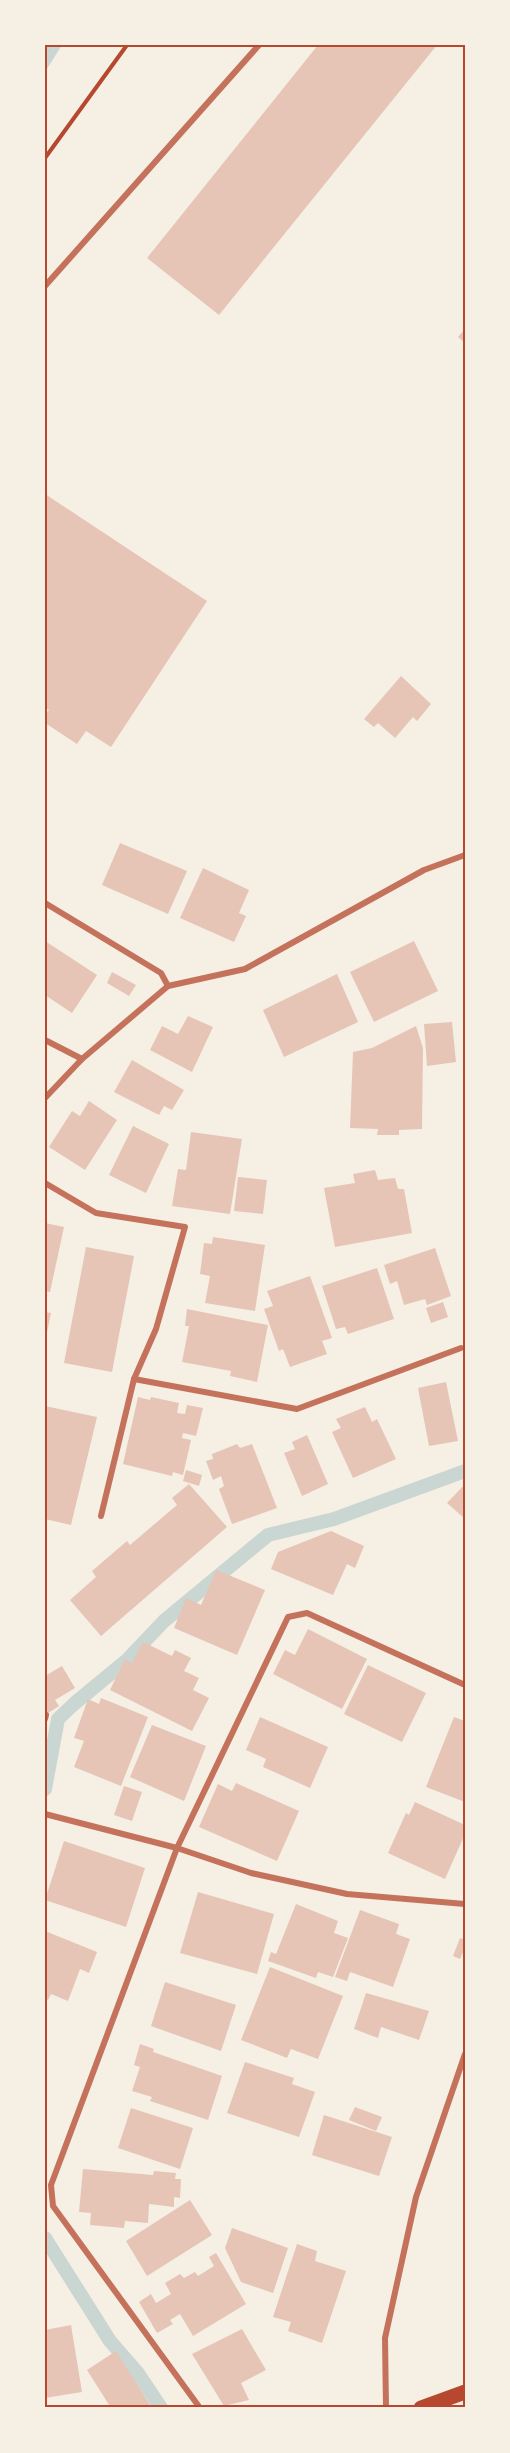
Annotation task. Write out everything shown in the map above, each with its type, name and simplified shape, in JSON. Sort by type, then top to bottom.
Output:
[{"type":"main road","points":[[421,2408],[465,2392]]},
{"type":"street","points":[[45,286],[259,45]]},
{"type":"street","points":[[45,1098],[82,1059],[168,986],[245,969],[424,870],[465,855]]},
{"type":"street","points":[[45,903],[161,973],[168,986]]},
{"type":"street","points":[[45,1040],[82,1059]]},
{"type":"street","points":[[45,1183],[96,1214],[185,1227],[156,1329],[134,1379],[101,1516]]},
{"type":"street","points":[[134,1379],[297,1409],[461,1348]]},
{"type":"street","points":[[200,2408],[53,2206],[51,2185],[177,1848],[288,1617],[307,1613],[465,1685]]},
{"type":"street","points":[[45,1814],[177,1848],[251,1873],[347,1894],[465,1904]]},
{"type":"street","points":[[386,2408],[385,2338],[416,2197],[465,2054]]},
{"type":"path","points":[[45,158],[127,45]]},
{"type":"shaded area","points":[[45,45],[62,45],[45,72]]},
{"type":"building","points":[[318,45],[437,45],[219,315],[147,258]]},
{"type":"building","points":[[465,329],[465,343],[458,337]]},
{"type":"building","points":[[45,494],[207,601],[111,747],[86,731],[77,744],[45,723],[45,715],[49,710],[45,707]]},
{"type":"building","points":[[401,676],[431,704],[417,721],[413,717],[395,738],[378,723],[374,727],[364,719]]},
{"type":"building","points":[[120,843],[187,871],[168,914],[102,885]]},
{"type":"building","points":[[203,868],[249,890],[239,913],[246,916],[234,942],[180,918]]},
{"type":"building","points":[[45,941],[97,975],[72,1013],[45,995]]},
{"type":"building","points":[[414,941],[438,991],[374,1022],[350,972]]},
{"type":"building","points":[[112,972],[136,985],[129,996],[107,983]]},
{"type":"building","points":[[337,974],[358,1022],[284,1057],[263,1010]]},
{"type":"building","points":[[188,1016],[213,1027],[192,1072],[150,1050],[162,1026],[178,1034]]},
{"type":"building","points":[[452,1022],[456,1062],[427,1066],[424,1024]]},
{"type":"building","points":[[416,1026],[423,1048],[422,1129],[399,1130],[399,1135],[377,1135],[378,1129],[350,1128],[353,1052],[372,1048]]},
{"type":"building","points":[[132,1060],[184,1090],[172,1110],[164,1106],[159,1115],[114,1092]]},
{"type":"building","points":[[89,1101],[117,1120],[85,1170],[49,1147],[72,1111],[80,1116]]},
{"type":"building","points":[[133,1126],[169,1144],[146,1193],[109,1175]]},
{"type":"building","points":[[191,1132],[242,1139],[230,1214],[172,1206],[178,1169],[186,1170]]},
{"type":"building","points":[[375,1170],[378,1180],[395,1178],[398,1189],[404,1189],[412,1233],[335,1247],[324,1188],[355,1183],[353,1174]]},
{"type":"building","points":[[238,1177],[267,1180],[263,1214],[234,1211]]},
{"type":"building","points":[[45,1223],[64,1227],[50,1292],[45,1291]]},
{"type":"building","points":[[213,1237],[265,1245],[255,1311],[205,1303],[210,1276],[200,1274],[204,1243],[212,1244]]},
{"type":"building","points":[[86,1247],[134,1256],[112,1372],[64,1363]]},
{"type":"building","points":[[435,1248],[451,1296],[427,1305],[425,1299],[404,1305],[397,1281],[390,1284],[384,1265]]},
{"type":"building","points":[[377,1268],[394,1319],[348,1334],[345,1327],[336,1329],[322,1286]]},
{"type":"building","points":[[310,1276],[332,1338],[322,1341],[327,1354],[290,1367],[283,1349],[279,1351],[264,1309],[273,1306],[267,1291]]},
{"type":"building","points":[[443,1302],[448,1317],[431,1323],[426,1308]]},
{"type":"building","points":[[187,1309],[268,1325],[257,1382],[230,1376],[231,1371],[182,1362],[189,1326],[185,1326]]},
{"type":"building","points":[[45,1312],[51,1313],[46,1337],[45,1337]]},
{"type":"building","points":[[446,1382],[458,1441],[429,1446],[418,1388]]},
{"type":"building","points":[[138,1397],[150,1400],[151,1397],[179,1403],[177,1413],[185,1414],[187,1405],[203,1408],[196,1436],[183,1433],[182,1438],[191,1440],[183,1475],[173,1472],[172,1476],[123,1464]]},
{"type":"building","points":[[45,1406],[97,1417],[71,1525],[45,1519]]},
{"type":"building","points":[[365,1407],[372,1422],[377,1419],[396,1459],[353,1478],[332,1432],[341,1428],[336,1419]]},
{"type":"building","points":[[307,1435],[328,1484],[302,1496],[284,1453],[295,1449],[292,1442]]},
{"type":"building","points":[[237,1444],[240,1448],[252,1444],[277,1508],[232,1524],[219,1489],[224,1486],[221,1476],[213,1480],[206,1461],[213,1459],[212,1454]]},
{"type":"building","points":[[186,1470],[202,1475],[199,1486],[183,1481]]},
{"type":"building","points":[[189,1484],[227,1527],[101,1636],[70,1600],[96,1577],[92,1571],[127,1541],[130,1545],[177,1505],[172,1498]]},
{"type":"building","points":[[465,1484],[465,1519],[447,1503]]},
{"type":"building","points":[[331,1531],[364,1546],[355,1568],[347,1564],[333,1595],[271,1569],[278,1552]]},
{"type":"building","points":[[216,1570],[265,1590],[237,1655],[174,1628],[186,1598],[201,1605]]},
{"type":"building","points":[[308,1629],[367,1659],[342,1709],[273,1674],[285,1650],[295,1655]]},
{"type":"building","points":[[143,1642],[172,1656],[175,1650],[191,1658],[184,1671],[199,1678],[193,1690],[209,1698],[192,1731],[110,1690],[125,1659],[132,1663]]},
{"type":"building","points":[[368,1665],[426,1693],[402,1742],[344,1714]]},
{"type":"building","points":[[62,1666],[75,1688],[55,1700],[59,1706],[45,1715],[45,1676]]},
{"type":"building","points":[[101,1698],[148,1717],[121,1786],[74,1767],[84,1741],[74,1738],[88,1699],[99,1704]]},
{"type":"building","points":[[260,1717],[328,1747],[310,1788],[263,1767],[266,1759],[246,1750]]},
{"type":"building","points":[[454,1717],[465,1721],[465,1802],[426,1787]]},
{"type":"building","points":[[152,1725],[206,1746],[184,1801],[130,1777]]},
{"type":"building","points":[[236,1783],[299,1811],[277,1861],[199,1827],[218,1784],[232,1791]]},
{"type":"building","points":[[124,1786],[142,1792],[132,1821],[114,1815]]},
{"type":"building","points":[[415,1802],[465,1825],[465,1834],[445,1879],[388,1853],[406,1813],[409,1815]]},
{"type":"building","points":[[64,1841],[145,1868],[126,1927],[45,1900]]},
{"type":"building","points":[[198,1892],[274,1914],[257,1974],[180,1953]]},
{"type":"building","points":[[296,1904],[338,1921],[334,1933],[348,1938],[333,1977],[318,1972],[316,1978],[268,1961],[271,1952],[276,1954]]},
{"type":"building","points":[[360,1910],[399,1924],[396,1934],[410,1939],[393,1987],[350,1972],[347,1981],[335,1977]]},
{"type":"building","points":[[45,1931],[97,1952],[89,1973],[80,1969],[68,2001],[51,1994],[48,2000],[45,1998]]},
{"type":"building","points":[[460,1938],[465,1940],[465,1948],[460,1959],[453,1956]]},
{"type":"building","points":[[270,1967],[343,1996],[318,2059],[291,2049],[287,2058],[241,2040]]},
{"type":"building","points":[[165,1982],[236,2005],[221,2051],[151,2026]]},
{"type":"building","points":[[366,1993],[429,2011],[419,2040],[381,2027],[378,2038],[354,2029]]},
{"type":"building","points":[[140,2044],[154,2049],[153,2052],[222,2076],[208,2120],[150,2101],[152,2097],[132,2091],[140,2067],[134,2065]]},
{"type":"building","points":[[245,2062],[294,2078],[292,2084],[315,2092],[299,2137],[227,2113]]},
{"type":"building","points":[[355,2107],[382,2117],[376,2131],[349,2120]]},
{"type":"building","points":[[131,2108],[193,2128],[180,2169],[118,2148]]},
{"type":"building","points":[[324,2115],[392,2137],[379,2176],[312,2155]]},
{"type":"building","points":[[83,2169],[153,2175],[154,2171],[176,2173],[175,2179],[181,2179],[180,2198],[174,2197],[174,2207],[149,2204],[148,2223],[125,2221],[124,2228],[90,2225],[91,2213],[79,2212]]},
{"type":"building","points":[[190,2200],[212,2235],[147,2276],[126,2241]]},
{"type":"building","points":[[232,2228],[288,2248],[273,2293],[241,2282],[225,2248]]},
{"type":"building","points":[[297,2244],[317,2251],[315,2261],[346,2271],[322,2343],[288,2331],[291,2322],[273,2317]]},
{"type":"building","points":[[216,2253],[246,2304],[193,2336],[180,2314],[170,2320],[173,2324],[157,2333],[139,2302],[151,2294],[156,2303],[171,2294],[165,2283],[180,2274],[184,2278],[195,2272],[198,2276],[214,2266],[209,2257]]},
{"type":"building","points":[[71,2325],[82,2392],[45,2398],[45,2330]]},
{"type":"building","points":[[242,2329],[266,2370],[241,2383],[249,2400],[224,2406],[192,2354]]},
{"type":"building","points":[[116,2351],[152,2408],[111,2408],[87,2370]]},
{"type":"waterway","points":[[45,1789],[58,1719],[126,1661],[164,1621],[268,1535],[334,1519],[465,1471]]},
{"type":"waterway","points":[[45,2238],[110,2341],[137,2372],[161,2408]]}]
